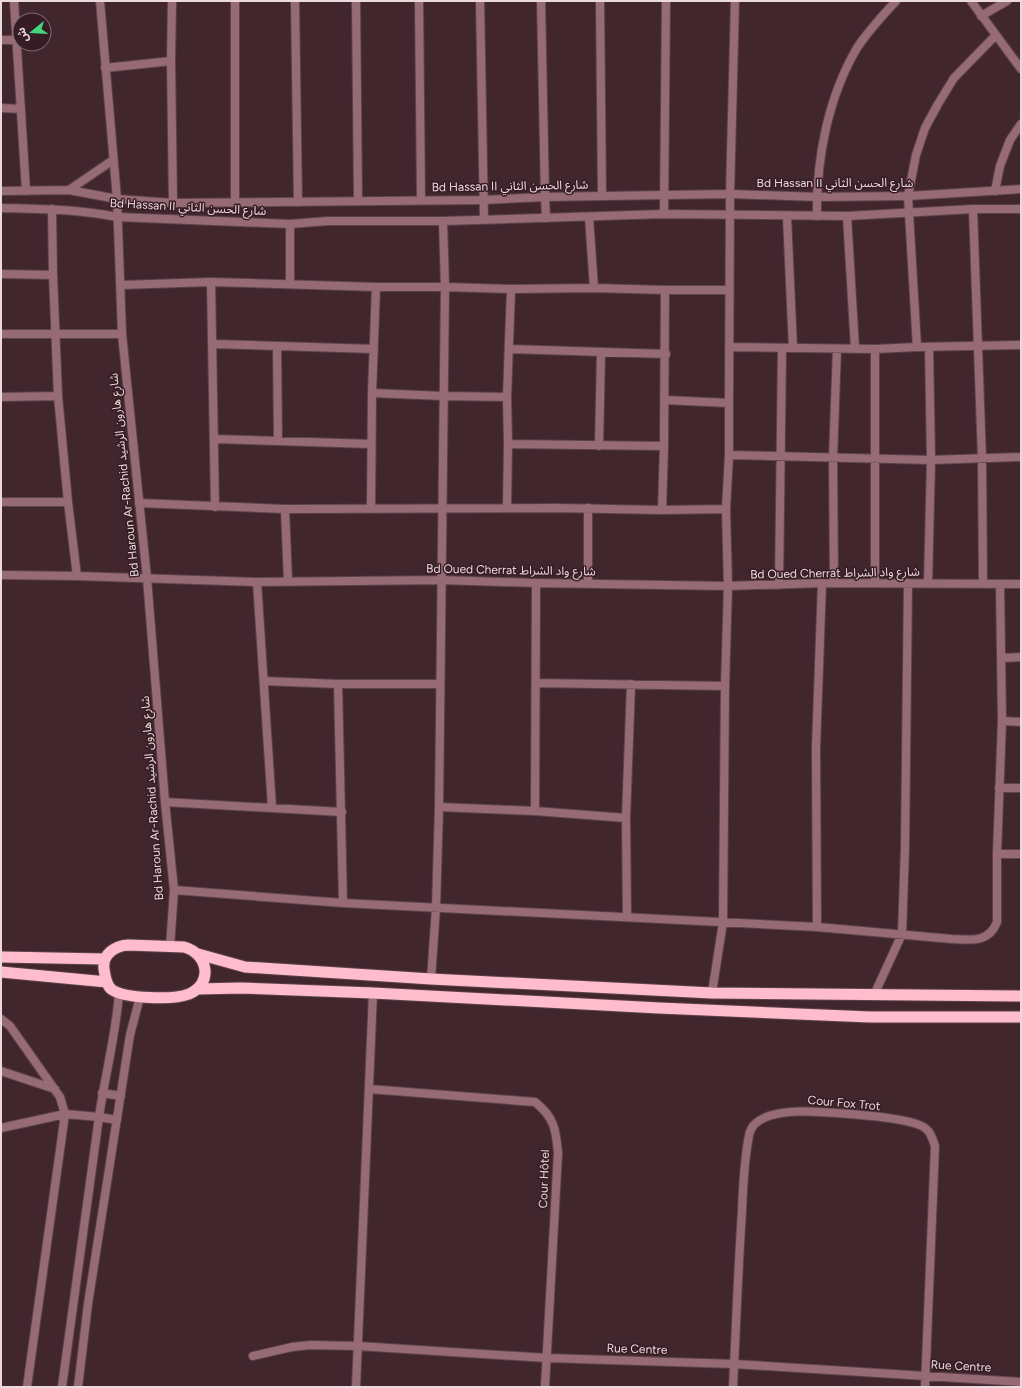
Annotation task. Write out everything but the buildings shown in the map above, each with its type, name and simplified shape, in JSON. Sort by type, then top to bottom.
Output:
[{"type":"highway","points":[[198,954],[203,961],[205,968],[204,976],[197,989],[189,994],[164,998],[140,997],[119,993],[112,989],[106,982],[104,967],[105,959],[109,952],[121,946],[184,948],[192,950],[198,954],[244,967],[431,979],[712,993],[1021,996]]},
{"type":"highway","points":[[1,957],[105,959]]},
{"type":"highway","points":[[1,972],[106,982]]},
{"type":"highway","points":[[197,989],[242,988],[373,993],[870,1017],[1021,1017]]},
{"type":"street","points":[[14,1],[15,12]]},
{"type":"street","name":"Bd Haroun Ar-Rachid شارع هارون الرشيد","points":[[100,1],[117,199],[122,334],[147,578],[165,802],[174,890],[170,947]]},
{"type":"street","points":[[172,1],[171,61],[173,203]]},
{"type":"street","points":[[235,1],[235,202]]},
{"type":"street","points":[[295,1],[298,202]]},
{"type":"street","points":[[356,1],[358,200]]},
{"type":"street","points":[[419,1],[421,200]]},
{"type":"street","points":[[480,1],[484,219]]},
{"type":"street","points":[[541,1],[546,218]]},
{"type":"street","points":[[600,1],[602,196]]},
{"type":"street","points":[[664,214],[666,1]]},
{"type":"street","points":[[712,993],[723,922],[725,686],[728,586],[726,509],[730,403],[730,194],[735,1]]},
{"type":"street","points":[[817,216],[817,197],[824,134],[839,84],[858,48],[877,21],[896,1]]},
{"type":"street","points":[[971,1],[995,36],[1021,69]]},
{"type":"street","points":[[981,16],[1007,1]]},
{"type":"street","points":[[917,347],[908,196],[918,148],[925,128],[954,78],[995,36]]},
{"type":"street","points":[[1,40],[12,40]]},
{"type":"street","points":[[17,52],[26,191]]},
{"type":"street","points":[[105,68],[171,61]]},
{"type":"street","points":[[1,108],[21,109]]},
{"type":"street","points":[[995,191],[1000,166],[1010,140],[1021,124]]},
{"type":"street","points":[[69,190],[113,160]]},
{"type":"street","name":"Bd Hassan II شارع الحسن الثاني","points":[[1,191],[69,190],[117,199],[173,203],[358,200],[483,200],[545,197],[730,194],[817,197],[908,196],[1021,189]]},
{"type":"street","name":"Bd Hassan II شارع الحسن الثاني","points":[[1,208],[94,212],[117,217],[290,224],[328,221],[443,221],[664,214],[786,217],[847,216],[973,209],[1021,209]]},
{"type":"street","points":[[52,209],[58,396],[77,576]]},
{"type":"street","points":[[973,209],[982,459],[983,584]]},
{"type":"street","points":[[847,216],[855,348]]},
{"type":"street","points":[[590,217],[594,288]]},
{"type":"street","points":[[786,217],[793,348]]},
{"type":"street","points":[[431,979],[436,908],[439,807],[445,287],[443,221]]},
{"type":"street","points":[[290,224],[290,284]]},
{"type":"street","points":[[1,274],[53,274]]},
{"type":"street","points":[[120,285],[212,282],[376,288],[445,287],[511,289],[594,288],[729,290]]},
{"type":"street","points":[[212,282],[215,507]]},
{"type":"street","points":[[371,509],[372,393],[376,288]]},
{"type":"street","points":[[506,508],[508,444],[507,397],[510,349],[511,289]]},
{"type":"street","points":[[662,510],[666,290]]},
{"type":"street","points":[[1,334],[122,334]]},
{"type":"street","points":[[213,344],[374,349]]},
{"type":"street","points":[[729,348],[875,349],[929,346],[977,347],[1021,345]]},
{"type":"street","points":[[277,346],[278,441]]},
{"type":"street","points":[[928,584],[931,460],[929,346]]},
{"type":"street","points":[[510,349],[666,354]]},
{"type":"street","points":[[779,585],[782,456],[782,349]]},
{"type":"street","points":[[834,583],[833,458],[837,349]]},
{"type":"street","points":[[875,349],[875,583]]},
{"type":"street","points":[[600,446],[601,353]]},
{"type":"street","points":[[372,393],[507,397]]},
{"type":"street","points":[[1,397],[58,396]]},
{"type":"street","points":[[665,400],[730,403]]},
{"type":"street","points":[[214,438],[371,444]]},
{"type":"street","points":[[508,444],[664,446]]},
{"type":"street","points":[[729,455],[931,460],[1021,457]]},
{"type":"street","points":[[1,502],[68,502]]},
{"type":"street","points":[[139,503],[285,509],[726,509]]},
{"type":"street","points":[[588,508],[588,583]]},
{"type":"street","points":[[285,509],[288,581]]},
{"type":"street","name":"Bd Oued Cherrat شارع واد الشراط","points":[[1,575],[257,582],[441,580],[728,586],[822,583],[1021,584]]},
{"type":"street","points":[[257,582],[272,807]]},
{"type":"street","points":[[535,811],[536,583]]},
{"type":"street","points":[[817,927],[816,748],[822,583]]},
{"type":"street","points":[[874,995],[902,934],[905,848],[908,583]]},
{"type":"street","points":[[174,890],[343,903],[817,927],[973,940],[987,936],[994,929],[997,922],[997,854],[1002,721],[1000,584]]},
{"type":"street","points":[[1001,658],[1021,657]]},
{"type":"street","points":[[264,680],[338,684],[440,684]]},
{"type":"street","points":[[536,682],[725,686]]},
{"type":"street","points":[[338,684],[343,903]]},
{"type":"street","points":[[627,917],[626,818],[631,684]]},
{"type":"street","points":[[1002,721],[1021,722]]},
{"type":"street","points":[[999,788],[1021,788]]},
{"type":"street","points":[[165,802],[342,812]]},
{"type":"street","points":[[439,807],[535,811],[626,818]]},
{"type":"street","points":[[997,854],[1021,854]]},
{"type":"street","points":[[62,1387],[102,1093],[116,1024],[119,993]]},
{"type":"street","points":[[356,1387],[373,993]]},
{"type":"street","points":[[78,1387],[89,1296],[120,1096],[130,1035],[140,997]]},
{"type":"street","points":[[1,1019],[10,1026],[60,1097],[65,1114],[27,1387]]},
{"type":"street","points":[[1,1071],[55,1090]]},
{"type":"street","name":"Cour Hôtel","points":[[369,1089],[535,1102],[546,1111],[556,1135],[558,1153],[545,1387]]},
{"type":"street","points":[[102,1093],[120,1096]]},
{"type":"street","name":"Cour Fox Trot","points":[[733,1387],[738,1271],[749,1134],[755,1123],[767,1116],[780,1113],[813,1111],[866,1115],[914,1123],[925,1128],[931,1134],[935,1146],[925,1387]]},
{"type":"street","points":[[1,1128],[65,1114],[117,1120]]},
{"type":"street","name":"Rue Centre","points":[[253,1356],[292,1347],[310,1345],[358,1346],[547,1358],[734,1364],[1021,1382]]}]
